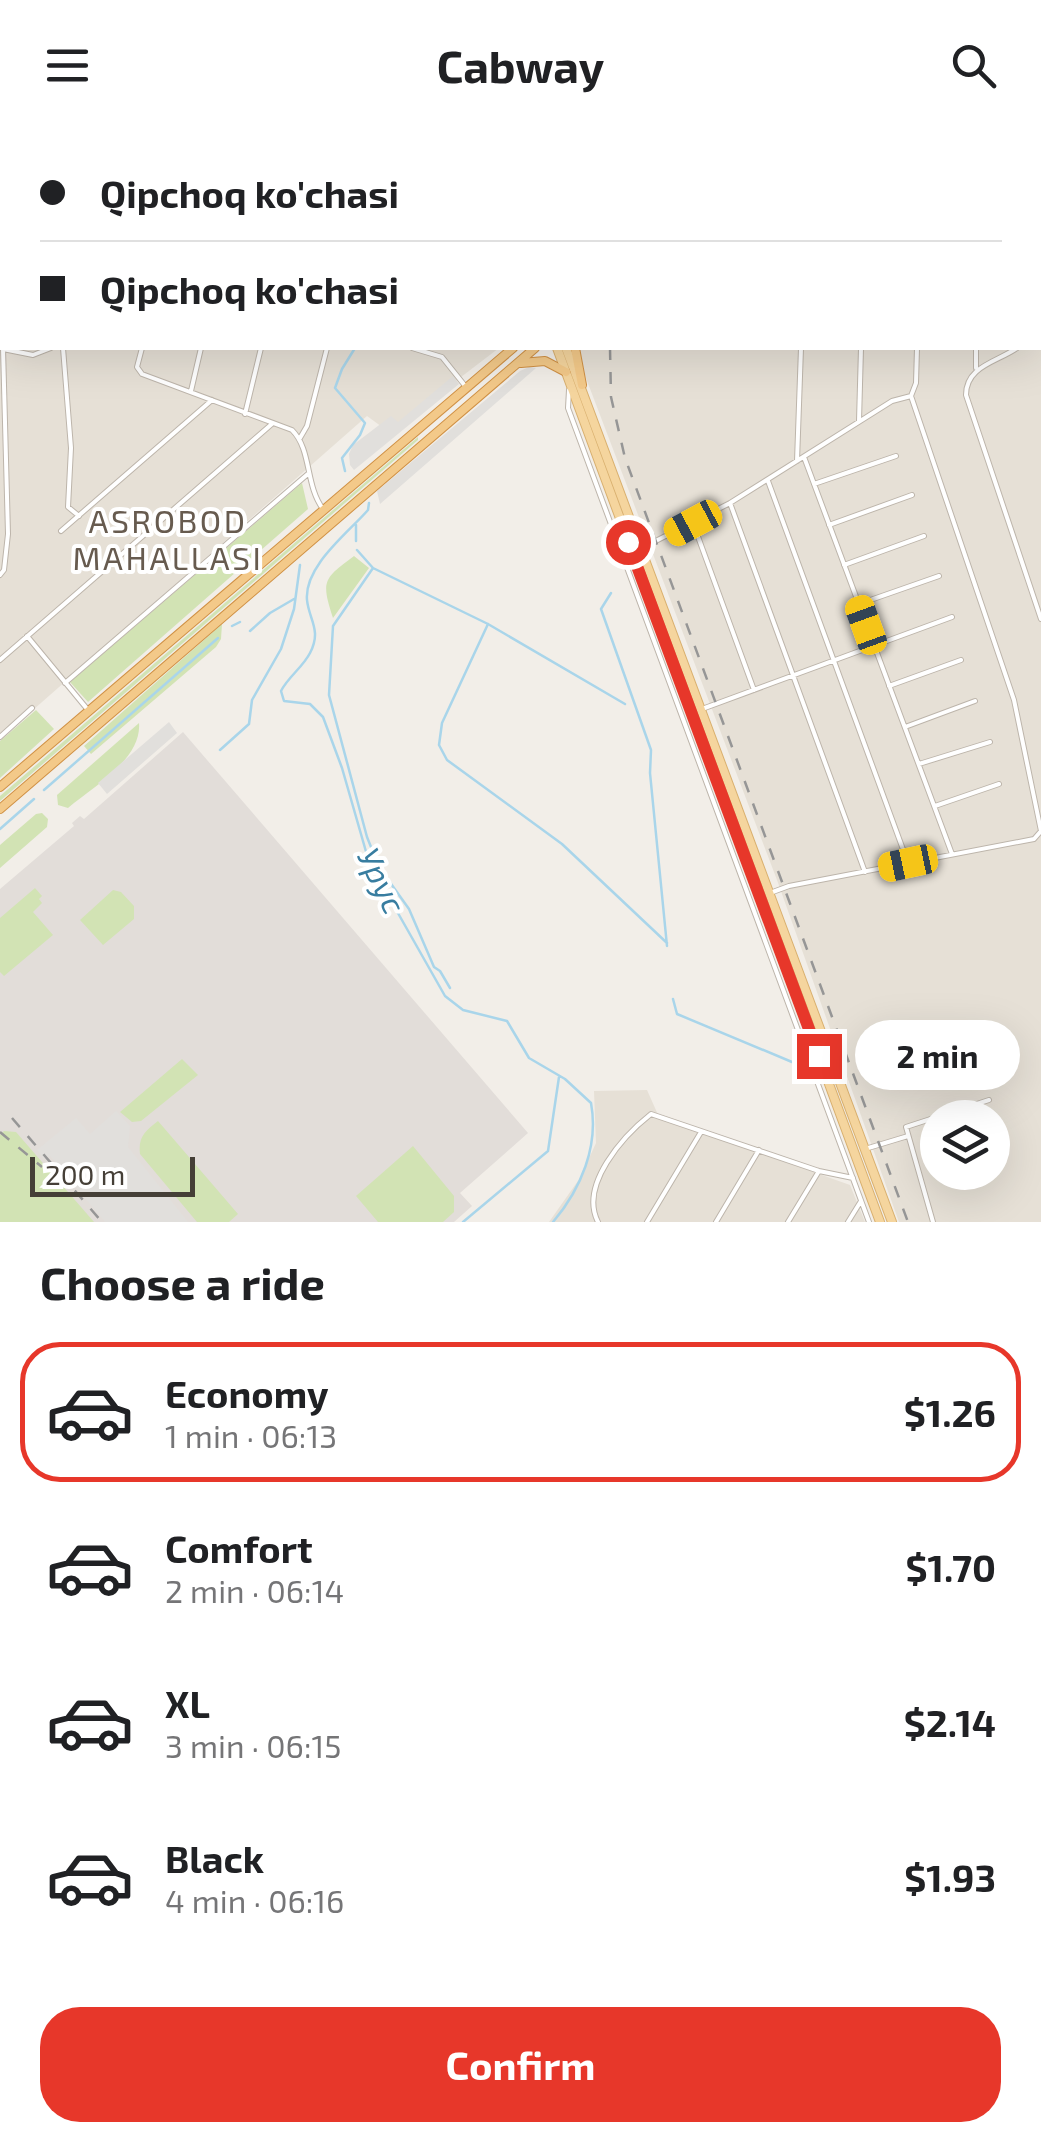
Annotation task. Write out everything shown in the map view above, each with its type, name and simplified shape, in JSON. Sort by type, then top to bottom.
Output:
[{"type":"highway","points":[[0,787],[510,350]]},
{"type":"highway","points":[[0,809],[533,350]]},
{"type":"highway","points":[[575,350],[582,385]]},
{"type":"highway","points":[[512,367],[538,360],[566,372]]},
{"type":"highway","points":[[417,430],[425,432],[426,441]]},
{"type":"main road","points":[[558,350],[880,1222]]},
{"type":"main road","points":[[567,350],[892,1222]]},
{"type":"main road","points":[[628,542],[638,538]]},
{"type":"street","points":[[0,574],[4,570],[8,534],[2,350]]},
{"type":"street","points":[[11,350],[33,355],[46,350]]},
{"type":"street","points":[[63,350],[72,448],[68,508],[79,516]]},
{"type":"street","points":[[141,350],[137,366],[140,373],[288,427],[300,438],[313,496],[324,509]]},
{"type":"street","points":[[191,391],[201,350]]},
{"type":"street","points":[[245,414],[261,350]]},
{"type":"street","points":[[300,438],[307,426],[327,350]]},
{"type":"street","points":[[419,350],[442,357],[466,387]]},
{"type":"street","points":[[797,461],[801,350]]},
{"type":"street","points":[[859,420],[861,350]]},
{"type":"street","points":[[770,893],[1037,837],[1040,827],[1014,700],[911,396],[916,383],[917,350]]},
{"type":"street","points":[[976,350],[976,369]]},
{"type":"street","points":[[1013,350],[976,369],[967,382],[966,395],[1041,619]]},
{"type":"street","points":[[570,386],[568,408],[869,1222]]},
{"type":"street","points":[[642,548],[730,503],[892,401],[911,396]]},
{"type":"street","points":[[61,532],[212,400]]},
{"type":"street","points":[[0,649],[3,657],[273,423]]},
{"type":"street","points":[[804,456],[952,854]]},
{"type":"street","points":[[814,484],[896,456]]},
{"type":"street","points":[[65,683],[309,473]]},
{"type":"street","points":[[768,480],[908,863]]},
{"type":"street","points":[[829,525],[912,495]]},
{"type":"street","points":[[730,503],[866,872]]},
{"type":"street","points":[[693,523],[754,690]]},
{"type":"street","points":[[844,565],[924,536]]},
{"type":"street","points":[[859,604],[939,576]]},
{"type":"street","points":[[702,709],[952,616]]},
{"type":"street","points":[[27,636],[89,711]]},
{"type":"street","points":[[890,686],[961,660]]},
{"type":"street","points":[[905,726],[975,700]]},
{"type":"street","points":[[0,736],[32,708]]},
{"type":"street","points":[[919,764],[990,742]]},
{"type":"street","points":[[934,806],[999,784]]},
{"type":"street","points":[[1034,792],[1041,790]]},
{"type":"street","points":[[598,1222],[591,1204],[597,1178],[646,1116],[653,1114],[819,1171],[852,1178]]},
{"type":"street","points":[[920,1123],[906,1127],[933,1222]]},
{"type":"street","points":[[647,1222],[701,1131]]},
{"type":"street","points":[[865,1149],[908,1136]]},
{"type":"street","points":[[716,1222],[759,1150]]},
{"type":"street","points":[[788,1222],[819,1171]]},
{"type":"street","points":[[848,1222],[861,1201]]},
{"type":"shaded area","points":[[0,350],[496,350],[389,432],[367,416],[0,739]]},
{"type":"shaded area","points":[[579,350],[1041,350],[1041,1222],[899,1222],[777,880],[581,365]]},
{"type":"shaded area","points":[[529,367],[536,368],[380,504],[377,491]]},
{"type":"shaded area","points":[[453,376],[459,384],[354,470],[349,454],[353,445],[391,416],[398,422]]},
{"type":"shaded area","points":[[169,722],[177,733],[107,794],[98,783]]},
{"type":"shaded area","points":[[183,732],[528,1133],[460,1193],[472,1206],[454,1222],[0,1222],[0,889],[74,826],[72,823],[80,816],[84,819]]},
{"type":"shaded area","points":[[647,1090],[659,1117],[850,1185],[865,1222],[549,1222],[580,1178],[596,1143],[594,1091]]},
{"type":"shaded area","points":[[116,1111],[130,1126],[128,1147],[188,1222],[105,1222],[50,1156],[44,1159],[37,1150],[76,1118],[90,1134]]},
{"type":"green space","points":[[418,440],[0,801],[0,796]]},
{"type":"green space","points":[[302,483],[308,509],[88,702],[70,682]]},
{"type":"green space","points":[[354,556],[369,568],[333,618],[327,582]]},
{"type":"green space","points":[[222,624],[216,647],[91,754],[84,746]]},
{"type":"green space","points":[[36,710],[54,729],[0,778],[0,741]]},
{"type":"green space","points":[[139,723],[133,749],[114,771],[68,808],[58,805],[57,795]]},
{"type":"green space","points":[[42,813],[48,819],[47,827],[0,868],[0,845]]},
{"type":"green space","points":[[35,888],[42,903],[33,912],[53,935],[4,976],[0,972],[0,918]]},
{"type":"green space","points":[[113,890],[121,892],[134,906],[134,919],[103,945],[80,920]]},
{"type":"green space","points":[[182,1059],[198,1075],[141,1121],[132,1122],[120,1112]]},
{"type":"green space","points":[[158,1121],[238,1214],[229,1222],[197,1222],[140,1154],[143,1135]]},
{"type":"green space","points":[[4,1131],[16,1132],[94,1222],[0,1222],[0,1135]]},
{"type":"green space","points":[[413,1146],[454,1196],[454,1212],[443,1222],[378,1222],[356,1196]]},
{"type":"waterway","name":"Урус","points":[[345,471],[342,458],[365,423],[335,388],[354,350]]},
{"type":"waterway","name":"Урус","points":[[369,503],[368,510],[312,575],[307,600],[315,631],[313,645],[281,691],[284,701],[310,704],[323,717],[369,862],[445,996],[463,1010],[507,1021],[529,1058],[565,1079],[591,1103],[592,1135],[586,1166],[572,1196],[553,1222]]},
{"type":"waterway","points":[[356,525],[356,541]]},
{"type":"waterway","points":[[357,550],[373,568],[488,624],[625,704]]},
{"type":"waterway","points":[[220,750],[249,724],[252,700],[281,649],[294,609],[300,565]]},
{"type":"waterway","points":[[373,568],[333,626],[329,695],[367,837],[379,867],[409,909],[434,967],[450,988]]},
{"type":"waterway","points":[[611,593],[601,609],[651,750],[667,946]]},
{"type":"waterway","points":[[250,631],[294,599]]},
{"type":"waterway","points":[[232,626],[240,622]]},
{"type":"waterway","points":[[488,624],[442,723],[439,745],[447,760],[562,844],[667,943]]},
{"type":"waterway","points":[[44,790],[218,638]]},
{"type":"waterway","points":[[0,829],[34,799]]},
{"type":"waterway","points":[[673,999],[677,1014],[792,1062]]},
{"type":"waterway","points":[[463,1222],[548,1151],[559,1077]]},
{"type":"railway","points":[[610,350],[611,397],[625,458],[908,1222]]},
{"type":"railway","points":[[12,1118],[102,1222]]},
{"type":"railway","points":[[0,1132],[42,1167]]},
{"type":"district","name":"ASROBOD MAHALLASI","points":[[168,538]]},
{"type":"route","points":[[628,542],[819,1056]]}]
